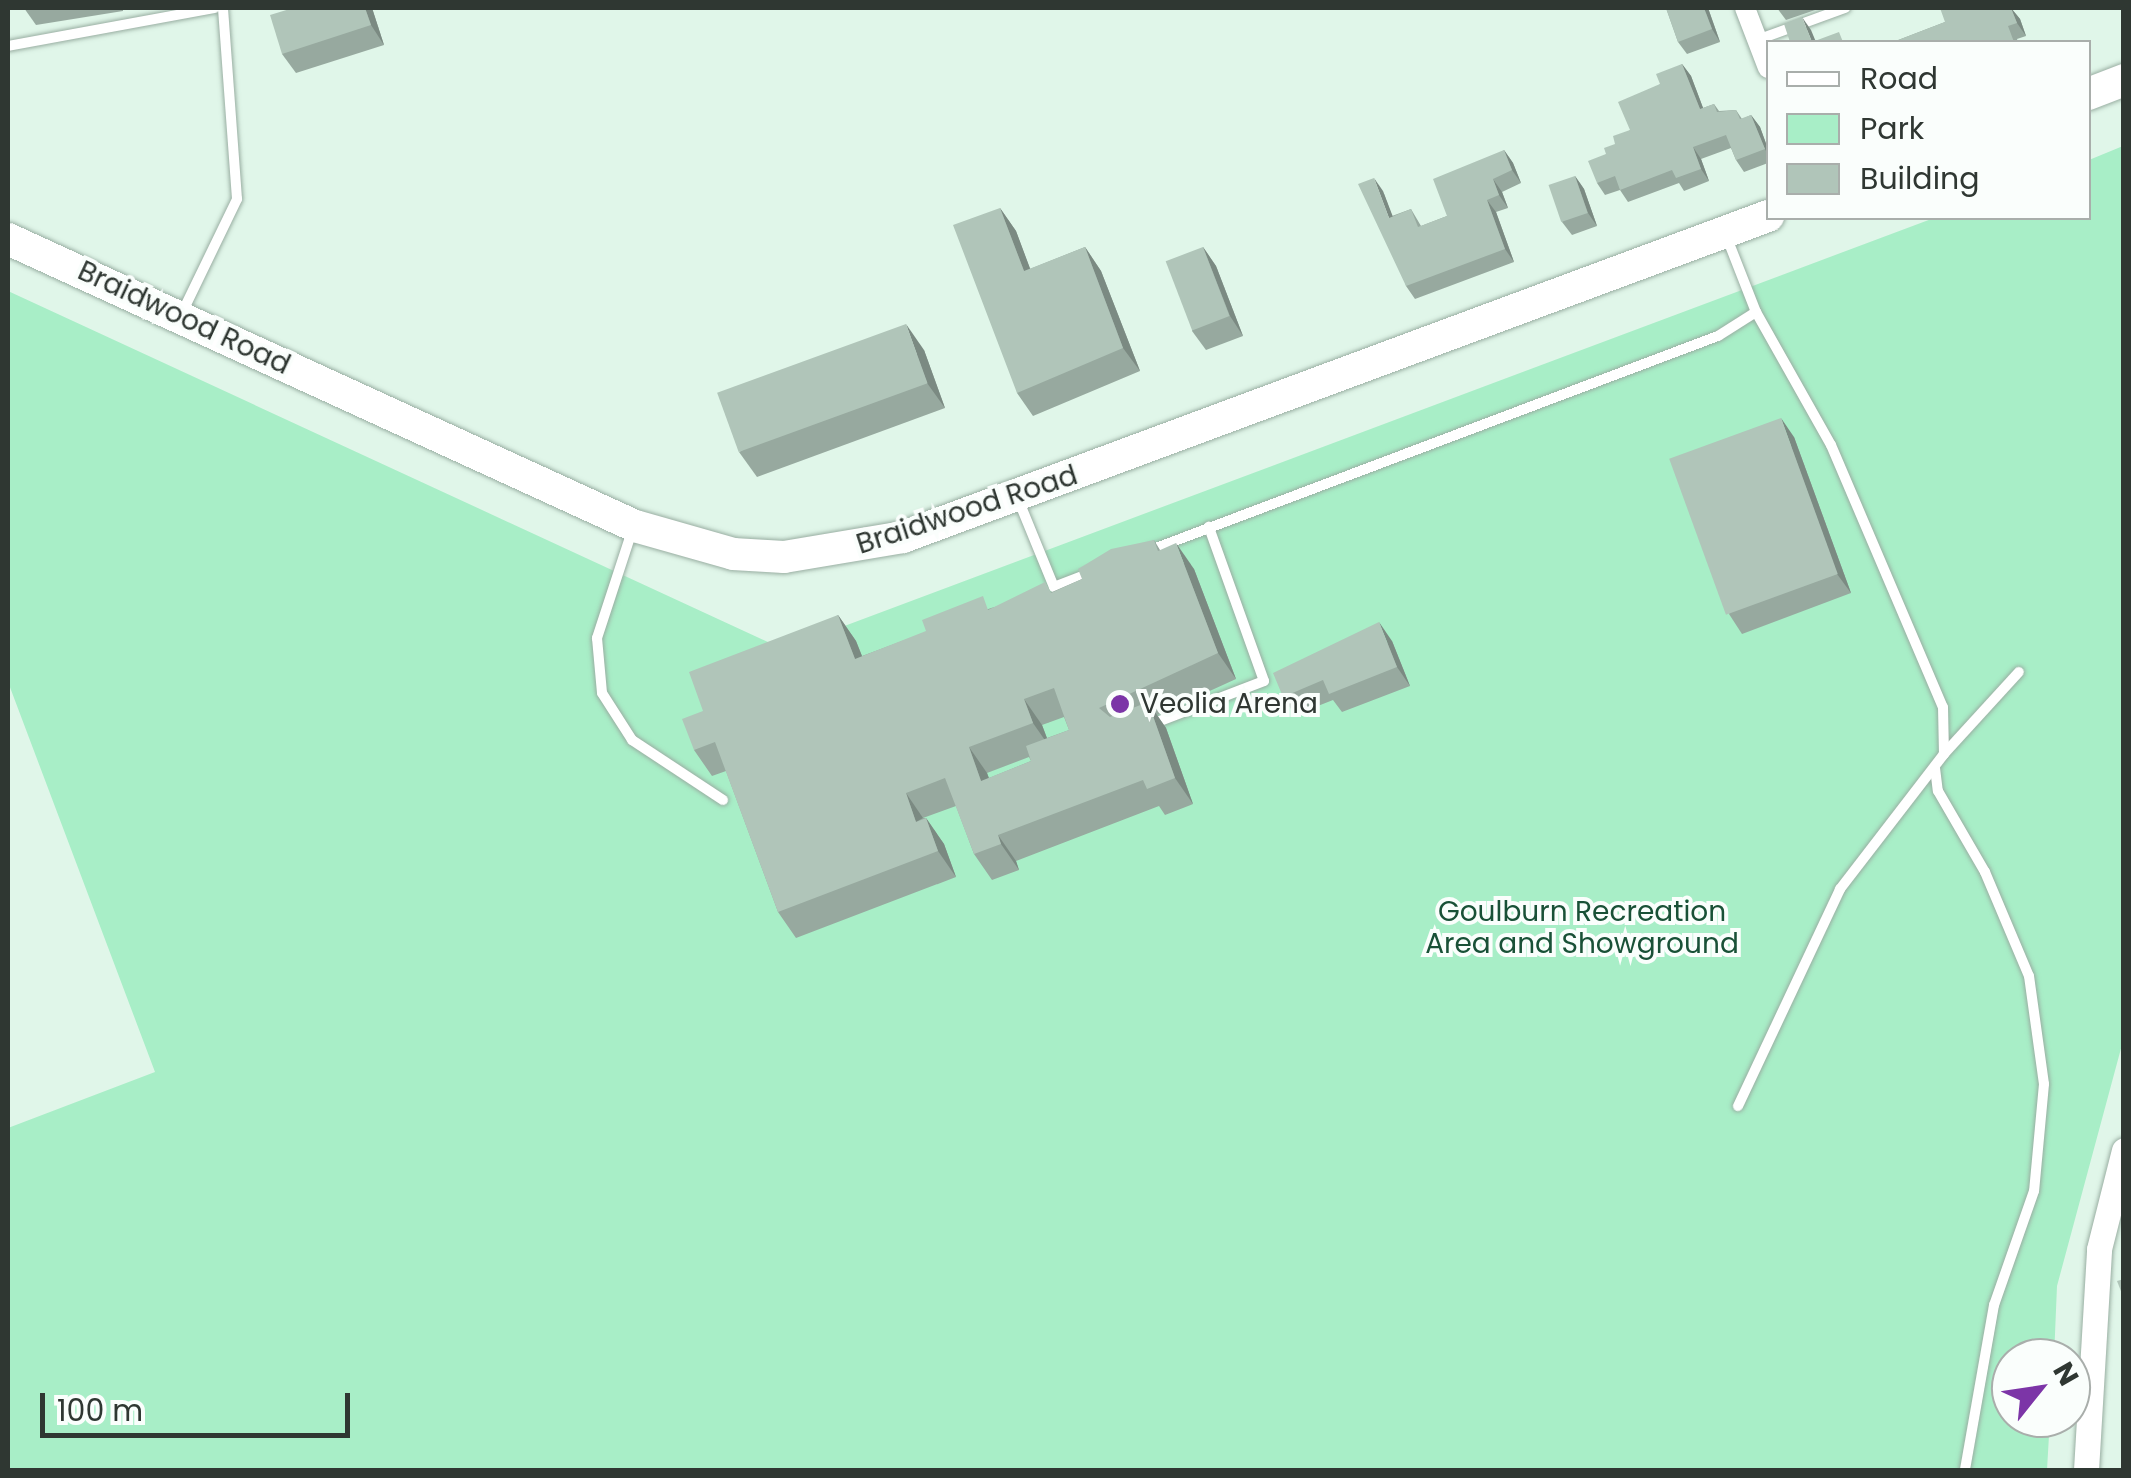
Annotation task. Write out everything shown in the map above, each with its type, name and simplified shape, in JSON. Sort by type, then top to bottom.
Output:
[{"type":"main road","points":[[2091,93],[2124,80]]},
{"type":"main road","name":"Braidwood Road","points":[[8,239],[635,526],[733,554],[784,557],[903,536],[1766,217]]},
{"type":"street","points":[[1745,8],[1766,63]]},
{"type":"street","points":[[2086,1470],[2099,1249],[2124,1150]]},
{"type":"lane","points":[[8,46],[219,8],[237,199],[180,316]]},
{"type":"lane","points":[[1757,40],[1845,8]]},
{"type":"lane","points":[[1725,233],[1756,312],[1831,445],[1943,707],[1944,754]]},
{"type":"lane","points":[[1140,554],[1718,336],[1756,312]]},
{"type":"lane","points":[[1017,496],[1054,587],[1106,567]]},
{"type":"lane","points":[[635,526],[597,638],[602,693],[632,740],[723,800]]},
{"type":"lane","points":[[1143,728],[1264,681],[1209,527]]},
{"type":"lane","points":[[1738,1106],[1824,916],[1944,754],[2019,672]]},
{"type":"lane","points":[[1936,768],[1938,791],[1985,872],[2029,976],[2044,1084],[2034,1192],[1994,1305],[1965,1470]]},
{"type":"green space","name":"Goulburn Recreation Area and Showground","points":[[2123,146],[2123,1041],[2057,1286],[2055,1338],[1991,1338],[1991,1438],[2049,1438],[2047,1470],[8,1470],[8,1128],[155,1072],[8,682],[8,291],[783,649],[1929,220],[2091,220],[2091,159]]},
{"type":"building","points":[[293,8],[365,8],[371,25],[282,54],[270,15]]},
{"type":"building","points":[[1666,8],[1704,8],[1712,29],[1678,42]]},
{"type":"building","points":[[1940,8],[2011,8],[2017,23],[2008,26],[2013,40],[1898,40],[1945,22]]},
{"type":"building","points":[[1802,17],[1811,40],[1789,40],[1784,24]]},
{"type":"building","points":[[1839,32],[1842,40],[1817,40]]},
{"type":"building","points":[[1682,64],[1700,109],[1714,104],[1717,112],[1736,110],[1740,119],[1751,115],[1765,149],[1736,160],[1726,135],[1693,147],[1701,169],[1676,178],[1672,170],[1620,190],[1615,176],[1597,183],[1588,161],[1606,154],[1604,148],[1615,144],[1613,136],[1630,130],[1618,102],[1660,84],[1656,74]]},
{"type":"building","points":[[1504,150],[1512,170],[1493,179],[1499,195],[1487,200],[1505,249],[1406,286],[1358,184],[1374,178],[1389,218],[1411,209],[1418,227],[1447,216],[1433,179]]},
{"type":"building","points":[[1575,176],[1588,213],[1561,222],[1549,185]]},
{"type":"building","points":[[1000,208],[1024,271],[1085,247],[1123,348],[1017,393],[953,225]]},
{"type":"building","points":[[1203,247],[1230,316],[1192,330],[1166,261]]},
{"type":"building","points":[[906,324],[928,383],[739,452],[717,393]]},
{"type":"building","points":[[1781,418],[1838,574],[1726,615],[1669,459]]},
{"type":"building","points":[[1154,540],[1158,551],[1176,543],[1218,653],[1099,708],[1110,717],[1148,702],[1175,778],[1147,789],[1143,780],[998,835],[1001,844],[974,854],[945,778],[906,793],[916,822],[926,818],[938,851],[778,912],[715,742],[694,750],[682,719],[703,711],[689,672],[838,615],[855,659],[926,631],[922,620],[983,596],[988,610],[1045,582],[1051,593],[1082,579],[1078,569],[1111,549]],"holes":[[[1054,688],[1069,730],[1026,746],[1031,761],[981,781],[969,747],[1033,723],[1024,699]]]},
{"type":"building","points":[[1379,622],[1397,667],[1329,694],[1323,680],[1283,697],[1273,673]]},
{"type":"building","points":[[2124,1279],[2124,1299],[2117,1281]]},
{"type":"place","name":"Veolia Arena","points":[[1120,704]]}]
